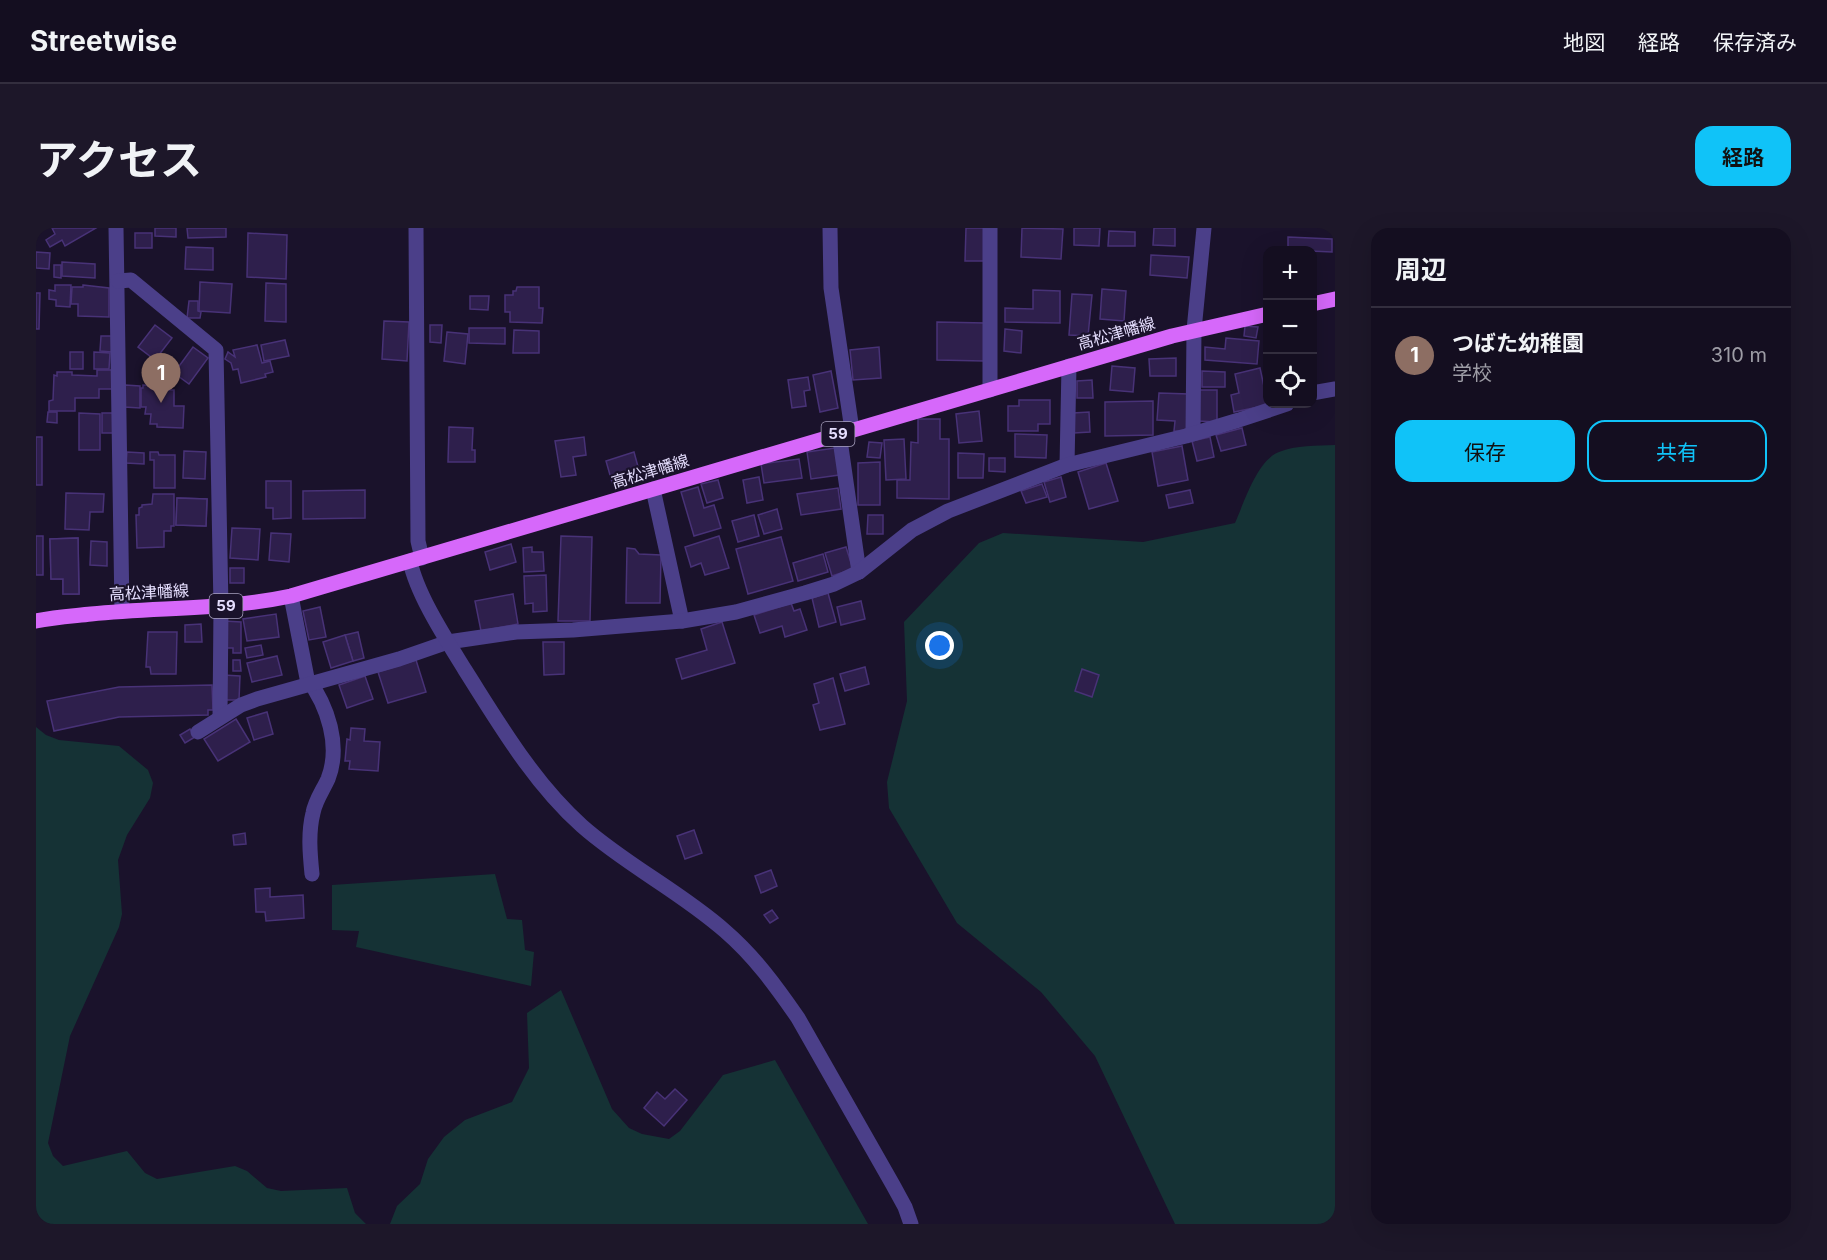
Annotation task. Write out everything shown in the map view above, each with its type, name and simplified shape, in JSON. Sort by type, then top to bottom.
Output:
[{"type":"main road","points":[[1317,303],[1335,299]]},
{"type":"main road","name":"高松津幡線","points":[[36,621],[122,611],[221,607],[291,596],[1069,366],[1194,330],[1263,315]]},
{"type":"street","points":[[116,228],[122,611]]},
{"type":"street","points":[[416,228],[418,541],[414,578],[448,642],[510,743],[562,807],[619,855],[725,930],[764,971],[798,1018],[893,1185],[911,1224]]},
{"type":"street","points":[[830,228],[831,288],[859,572]]},
{"type":"street","points":[[990,228],[990,390]]},
{"type":"street","points":[[1193,434],[1194,330],[1204,228]]},
{"type":"street","points":[[118,281],[131,280],[216,350],[221,607],[220,717]]},
{"type":"street","points":[[1067,465],[1069,366]]},
{"type":"street","points":[[1317,392],[1335,389]]},
{"type":"street","points":[[198,732],[241,705],[257,699],[399,659],[448,642],[516,632],[682,621],[736,612],[805,593],[834,584],[859,572],[912,530],[948,511],[1067,465],[1193,434],[1275,408]]},
{"type":"street","points":[[653,489],[682,621]]},
{"type":"street","points":[[291,596],[307,678],[328,719],[333,741],[332,765],[313,811],[310,845],[312,874]]},
{"type":"green space","points":[[1335,445],[1335,1224],[1175,1224],[1095,1056],[1041,992],[957,923],[889,808],[887,782],[907,701],[904,622],[979,543],[1003,533],[1143,542],[1235,523],[1252,483],[1271,457],[1292,448]]},
{"type":"green space","points":[[36,727],[46,735],[59,740],[119,746],[148,770],[153,783],[150,798],[127,835],[118,860],[122,914],[119,927],[70,1036],[48,1143],[53,1156],[63,1166],[127,1151],[145,1173],[157,1179],[235,1166],[247,1171],[267,1188],[281,1191],[347,1188],[355,1213],[366,1224],[36,1224]]},
{"type":"green space","points":[[495,874],[507,919],[522,920],[525,950],[534,952],[531,986],[356,947],[359,931],[332,930],[332,885]]},
{"type":"green space","points":[[561,990],[612,1109],[629,1128],[642,1134],[669,1139],[680,1131],[723,1075],[775,1060],[868,1224],[390,1224],[397,1206],[420,1184],[428,1159],[444,1137],[465,1120],[512,1102],[529,1068],[527,1013]]},
{"type":"building","points":[[52,228],[96,228],[65,246],[62,240],[50,247],[46,240],[55,234]]},
{"type":"building","points":[[155,228],[176,228],[176,237],[155,236]]},
{"type":"building","points":[[187,228],[226,228],[226,237],[188,238]]},
{"type":"building","points":[[966,228],[985,228],[984,261],[965,261]]},
{"type":"building","points":[[1022,228],[1063,229],[1061,259],[1021,257]]},
{"type":"building","points":[[1074,228],[1100,228],[1099,246],[1074,245]]},
{"type":"building","points":[[1154,228],[1175,228],[1175,246],[1153,245]]},
{"type":"building","points":[[1109,231],[1135,232],[1135,246],[1108,246]]},
{"type":"building","points":[[135,233],[152,233],[152,248],[135,248]]},
{"type":"building","points":[[248,233],[287,235],[286,279],[247,277]]},
{"type":"building","points":[[1288,237],[1332,239],[1332,252],[1317,251],[1317,246],[1288,246]]},
{"type":"building","points":[[186,247],[213,248],[213,270],[185,269]]},
{"type":"building","points":[[36,252],[50,253],[49,269],[36,268]]},
{"type":"building","points":[[1151,255],[1189,257],[1187,278],[1150,275]]},
{"type":"building","points":[[62,262],[95,264],[95,278],[62,276]]},
{"type":"building","points":[[54,265],[61,265],[61,278],[54,277]]},
{"type":"building","points":[[200,282],[232,284],[230,313],[199,311]]},
{"type":"building","points":[[266,283],[286,284],[286,322],[265,321]]},
{"type":"building","points":[[55,285],[71,285],[70,307],[56,306],[56,300],[49,299],[49,290],[55,291]]},
{"type":"building","points":[[83,285],[109,288],[109,317],[78,316],[78,304],[71,304],[72,287],[83,287]]},
{"type":"building","points":[[517,287],[539,287],[539,308],[543,308],[542,323],[510,322],[510,312],[505,312],[505,295],[513,295]]},
{"type":"building","points":[[1102,289],[1126,291],[1124,321],[1100,319]]},
{"type":"building","points":[[1033,290],[1060,291],[1060,323],[1005,322],[1005,308],[1033,309]]},
{"type":"building","points":[[36,293],[40,293],[39,329],[36,329]]},
{"type":"building","points":[[1072,294],[1092,295],[1088,336],[1069,335]]},
{"type":"building","points":[[470,296],[489,296],[488,310],[470,309]]},
{"type":"building","points":[[189,301],[198,301],[200,318],[187,318]]},
{"type":"building","points":[[384,321],[409,322],[407,361],[382,359]]},
{"type":"building","points":[[937,322],[985,323],[984,361],[937,360]]},
{"type":"building","points":[[155,325],[172,338],[155,360],[138,347]]},
{"type":"building","points":[[430,325],[442,325],[441,343],[430,342]]},
{"type":"building","points":[[1245,326],[1258,327],[1256,338],[1244,336]]},
{"type":"building","points":[[469,328],[505,328],[505,344],[469,343]]},
{"type":"building","points":[[1005,329],[1022,331],[1021,353],[1004,351]]},
{"type":"building","points":[[514,330],[539,331],[539,353],[513,353]]},
{"type":"building","points":[[447,332],[468,334],[465,364],[444,361]]},
{"type":"building","points":[[101,336],[112,336],[112,352],[100,351]]},
{"type":"building","points":[[1226,338],[1259,341],[1257,364],[1205,360],[1205,347],[1225,349]]},
{"type":"building","points":[[285,340],[289,356],[264,361],[261,345]]},
{"type":"building","points":[[257,345],[262,363],[270,361],[273,372],[265,374],[266,377],[241,383],[238,369],[233,370],[231,363],[225,359],[228,352],[235,357],[233,350]]},
{"type":"building","points":[[193,347],[208,358],[189,384],[174,373]]},
{"type":"building","points":[[879,347],[881,378],[853,380],[850,350]]},
{"type":"building","points":[[70,352],[83,352],[83,369],[70,369]]},
{"type":"building","points":[[94,352],[110,353],[109,369],[94,369]]},
{"type":"building","points":[[1176,358],[1176,376],[1150,376],[1149,359]]},
{"type":"building","points":[[1112,366],[1135,368],[1133,392],[1110,390]]},
{"type":"building","points":[[1260,368],[1263,382],[1263,406],[1234,412],[1231,395],[1239,393],[1235,374]]},
{"type":"building","points":[[97,370],[112,370],[112,389],[99,389],[99,398],[75,398],[75,411],[49,411],[49,401],[53,400],[54,375],[57,376],[57,372],[97,376]]},
{"type":"building","points":[[831,371],[838,408],[820,412],[813,375]]},
{"type":"building","points":[[1202,371],[1225,372],[1225,387],[1202,387]]},
{"type":"building","points":[[808,377],[810,390],[804,391],[806,406],[792,408],[788,380]]},
{"type":"building","points":[[1092,380],[1093,398],[1077,398],[1077,381]]},
{"type":"building","points":[[125,385],[140,386],[140,408],[124,407]]},
{"type":"building","points":[[143,385],[167,386],[167,390],[174,390],[174,406],[184,406],[183,428],[157,427],[157,424],[150,424],[151,414],[145,414],[146,407],[141,407]]},
{"type":"building","points":[[1199,390],[1217,390],[1217,422],[1198,421]]},
{"type":"building","points":[[1159,393],[1189,394],[1188,432],[1174,431],[1175,421],[1157,420]]},
{"type":"building","points":[[1019,400],[1050,400],[1050,424],[1038,424],[1038,431],[1008,431],[1008,406],[1019,406]]},
{"type":"building","points":[[1153,401],[1153,435],[1105,436],[1105,402]]},
{"type":"building","points":[[979,411],[982,441],[959,443],[956,414]]},
{"type":"building","points":[[48,412],[57,412],[57,423],[47,422]]},
{"type":"building","points":[[1089,412],[1090,432],[1074,433],[1073,413]]},
{"type":"building","points":[[79,413],[100,414],[100,450],[79,450]]},
{"type":"building","points":[[102,413],[113,413],[113,433],[102,433]]},
{"type":"building","points":[[918,419],[940,419],[940,439],[949,439],[949,499],[897,498],[897,480],[910,480],[911,442],[918,443]]},
{"type":"building","points":[[449,427],[473,428],[472,450],[475,450],[475,462],[448,462]]},
{"type":"building","points":[[1242,428],[1246,445],[1221,451],[1216,435]]},
{"type":"building","points":[[1015,434],[1047,435],[1046,458],[1015,457]]},
{"type":"building","points":[[36,437],[42,437],[42,485],[36,485]]},
{"type":"building","points":[[584,437],[586,455],[573,457],[576,475],[561,477],[555,441]]},
{"type":"building","points":[[1210,437],[1214,457],[1197,461],[1192,441]]},
{"type":"building","points":[[904,439],[906,479],[886,480],[884,440]]},
{"type":"building","points":[[869,442],[882,443],[880,458],[867,457]]},
{"type":"building","points":[[1182,446],[1188,480],[1158,486],[1152,452]]},
{"type":"building","points":[[835,448],[839,475],[811,479],[807,452]]},
{"type":"building","points":[[184,451],[206,452],[205,479],[183,478]]},
{"type":"building","points":[[127,452],[144,453],[144,464],[126,463]]},
{"type":"building","points":[[150,452],[158,452],[159,455],[175,455],[175,488],[154,488],[154,460],[150,460]]},
{"type":"building","points":[[634,452],[640,474],[612,482],[606,461]]},
{"type":"building","points":[[958,453],[984,454],[983,478],[958,478]]},
{"type":"building","points":[[989,458],[1005,458],[1005,472],[989,471]]},
{"type":"building","points":[[799,459],[802,478],[764,483],[761,464]]},
{"type":"building","points":[[880,462],[880,505],[858,505],[858,463]]},
{"type":"building","points":[[1106,463],[1118,501],[1089,509],[1078,472]]},
{"type":"building","points":[[759,477],[763,500],[747,503],[743,480]]},
{"type":"building","points":[[1061,477],[1066,497],[1050,502],[1044,482]]},
{"type":"building","points":[[718,480],[723,498],[707,503],[701,484]]},
{"type":"building","points":[[266,481],[291,481],[291,518],[273,519],[273,508],[266,508]]},
{"type":"building","points":[[1042,484],[1047,497],[1026,503],[1021,491]]},
{"type":"building","points":[[698,487],[704,508],[714,505],[721,528],[694,536],[681,492]]},
{"type":"building","points":[[838,488],[841,509],[801,515],[797,494]]},
{"type":"building","points":[[365,490],[365,518],[303,519],[303,491]]},
{"type":"building","points":[[1190,490],[1193,503],[1169,508],[1166,495]]},
{"type":"building","points":[[66,493],[104,494],[103,512],[90,512],[89,530],[65,529]]},
{"type":"building","points":[[153,494],[174,494],[174,526],[171,526],[171,531],[164,531],[164,547],[137,548],[136,515],[139,515],[139,508],[142,505],[152,504]]},
{"type":"building","points":[[177,498],[207,499],[206,526],[176,525]]},
{"type":"building","points":[[177,498],[207,499],[206,526],[176,525]]},
{"type":"building","points":[[777,509],[782,529],[764,534],[758,515]]},
{"type":"building","points":[[754,515],[759,536],[738,542],[732,521]]},
{"type":"building","points":[[868,515],[883,515],[883,534],[867,534]]},
{"type":"building","points":[[232,528],[260,529],[258,560],[230,558]]},
{"type":"building","points":[[271,533],[291,534],[289,562],[269,560]]},
{"type":"building","points":[[36,536],[43,536],[43,575],[36,575]]},
{"type":"building","points":[[561,536],[592,537],[590,621],[558,621]]},
{"type":"building","points":[[719,536],[729,568],[705,575],[701,563],[691,567],[685,547]]},
{"type":"building","points":[[781,537],[793,581],[748,594],[736,549]]},
{"type":"building","points":[[78,538],[79,594],[63,594],[63,579],[51,579],[50,539]]},
{"type":"building","points":[[78,538],[79,594],[63,594],[63,579],[51,579],[50,539]]},
{"type":"building","points":[[91,541],[107,542],[107,566],[90,565]]},
{"type":"building","points":[[511,544],[516,562],[490,570],[485,552]]},
{"type":"building","points":[[532,547],[532,552],[543,552],[544,571],[524,572],[523,548]]},
{"type":"building","points":[[846,547],[853,569],[832,576],[825,553]]},
{"type":"building","points":[[627,548],[635,549],[639,554],[661,555],[660,603],[626,603]]},
{"type":"building","points":[[823,554],[828,572],[798,581],[793,563]]},
{"type":"building","points":[[230,568],[244,568],[244,583],[230,583]]},
{"type":"building","points":[[546,575],[547,611],[533,612],[533,603],[525,604],[524,576]]},
{"type":"building","points":[[828,593],[836,622],[819,627],[812,598]]},
{"type":"building","points":[[513,594],[518,624],[481,631],[475,601]]},
{"type":"building","points":[[861,601],[865,619],[841,625],[837,607]]},
{"type":"building","points":[[791,603],[794,611],[800,609],[807,630],[785,637],[782,626],[760,633],[754,615]]},
{"type":"building","points":[[320,607],[326,637],[309,640],[303,611]]},
{"type":"building","points":[[276,614],[279,637],[247,641],[243,619]]},
{"type":"building","points":[[224,621],[241,622],[241,653],[233,653],[233,648],[224,648]]},
{"type":"building","points":[[722,622],[735,663],[682,679],[676,659],[707,650],[701,629]]},
{"type":"building","points":[[201,624],[202,642],[185,642],[185,625]]},
{"type":"building","points":[[148,632],[177,632],[176,674],[151,674],[150,667],[146,667]]},
{"type":"building","points":[[358,632],[364,658],[353,661],[345,635]]},
{"type":"building","points":[[345,635],[353,661],[331,668],[323,642]]},
{"type":"building","points":[[543,642],[564,642],[564,674],[544,675]]},
{"type":"building","points":[[261,645],[263,655],[247,658],[245,648]]},
{"type":"building","points":[[277,656],[282,675],[252,682],[247,663]]},
{"type":"building","points":[[233,660],[240,660],[241,671],[233,671]]},
{"type":"building","points":[[416,660],[426,692],[388,703],[378,672]]},
{"type":"building","points":[[865,667],[869,684],[845,691],[840,674]]},
{"type":"building","points":[[1082,669],[1099,675],[1092,697],[1075,691]]},
{"type":"building","points":[[223,675],[240,676],[239,700],[224,700]]},
{"type":"building","points":[[365,676],[373,699],[347,708],[339,685]]},
{"type":"building","points":[[833,678],[845,724],[820,730],[813,705],[819,703],[814,684]]},
{"type":"building","points":[[212,685],[213,710],[208,710],[208,715],[119,717],[54,731],[47,701],[119,687]]},
{"type":"building","points":[[267,712],[273,734],[254,740],[247,718]]},
{"type":"building","points":[[236,719],[250,742],[218,761],[204,739]]},
{"type":"building","points":[[351,728],[365,729],[364,741],[380,742],[378,771],[349,769],[350,761],[345,761],[347,739],[350,740]]},
{"type":"building","points":[[190,729],[195,737],[185,743],[180,735]]},
{"type":"building","points":[[694,830],[702,853],[685,859],[677,836]]},
{"type":"building","points":[[245,833],[246,844],[234,845],[233,835]]},
{"type":"building","points":[[771,870],[777,886],[761,893],[755,876]]},
{"type":"building","points":[[270,888],[270,897],[303,895],[304,918],[266,921],[265,912],[256,912],[255,889]]},
{"type":"building","points":[[772,910],[778,918],[770,923],[764,915]]},
{"type":"building","points":[[675,1089],[687,1100],[664,1126],[644,1108],[657,1092],[665,1099]]},
{"type":"place","name":"つばた幼稚園","points":[[161,403]]}]
